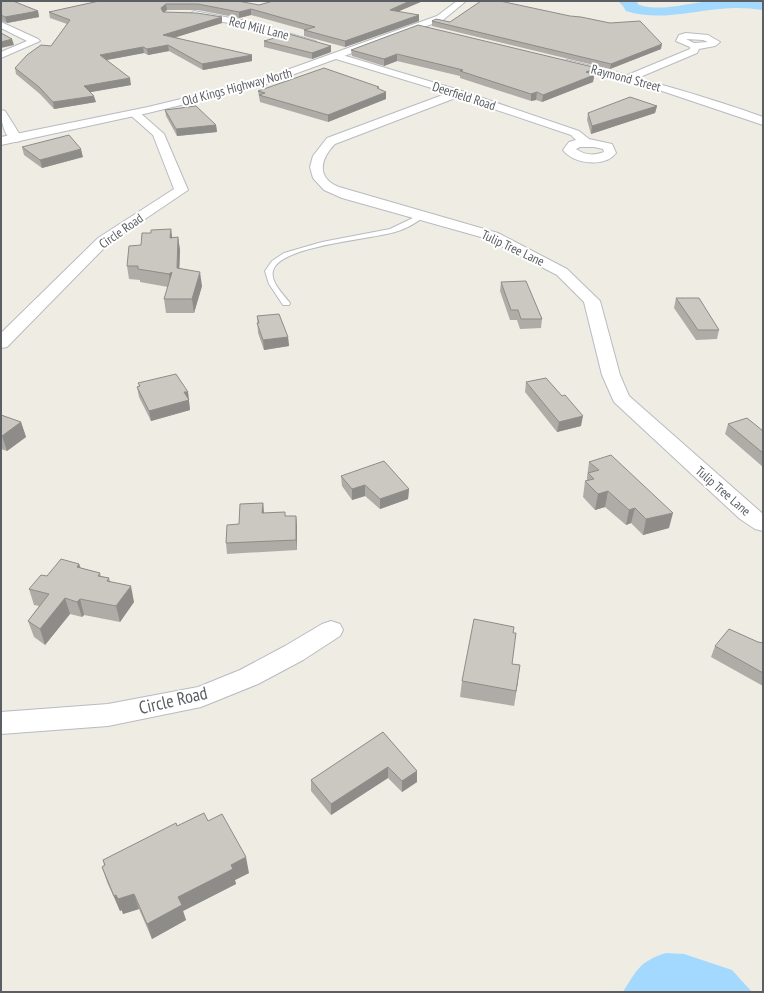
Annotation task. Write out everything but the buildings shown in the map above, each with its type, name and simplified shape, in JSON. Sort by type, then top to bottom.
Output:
[{"type":"main road","name":"Old Kings Highway North","points":[[1,141],[134,113],[263,82],[336,51],[417,27],[440,18],[462,1]]},
{"type":"main road","points":[[417,27],[432,31]]},
{"type":"main road","name":"Raymond Street","points":[[553,60],[629,78],[715,104],[763,121]]},
{"type":"street","name":"Red Mill Lane","points":[[182,14],[198,14],[248,24],[336,51]]},
{"type":"street","points":[[1,25],[35,41],[1,55]]},
{"type":"street","points":[[629,78],[694,51],[696,45]]},
{"type":"street","name":"Deerfield Road","points":[[336,51],[575,133],[586,143]]},
{"type":"street","name":"Tulip Tree Lane","points":[[458,93],[331,141],[321,150],[315,161],[316,172],[324,185],[347,194],[493,236],[562,272],[592,301],[611,375],[621,398],[748,514],[763,524]]},
{"type":"street","points":[[1,113],[16,138]]},
{"type":"street","name":"Circle Road","points":[[1,343],[103,241],[181,190],[158,134],[134,113]]},
{"type":"street","name":"Circle Road","points":[[1,723],[108,715],[201,697],[249,677],[294,653],[331,630]]},
{"type":"lane","points":[[286,303],[270,275],[271,266],[280,257],[318,245],[389,232],[421,216]]},
{"type":"water","points":[[666,953],[684,954],[732,970],[752,992],[623,992],[640,967],[650,959]]},
{"type":"waterway","points":[[625,1],[631,4],[631,8],[651,12],[675,11],[720,4],[742,3],[763,5]]}]
